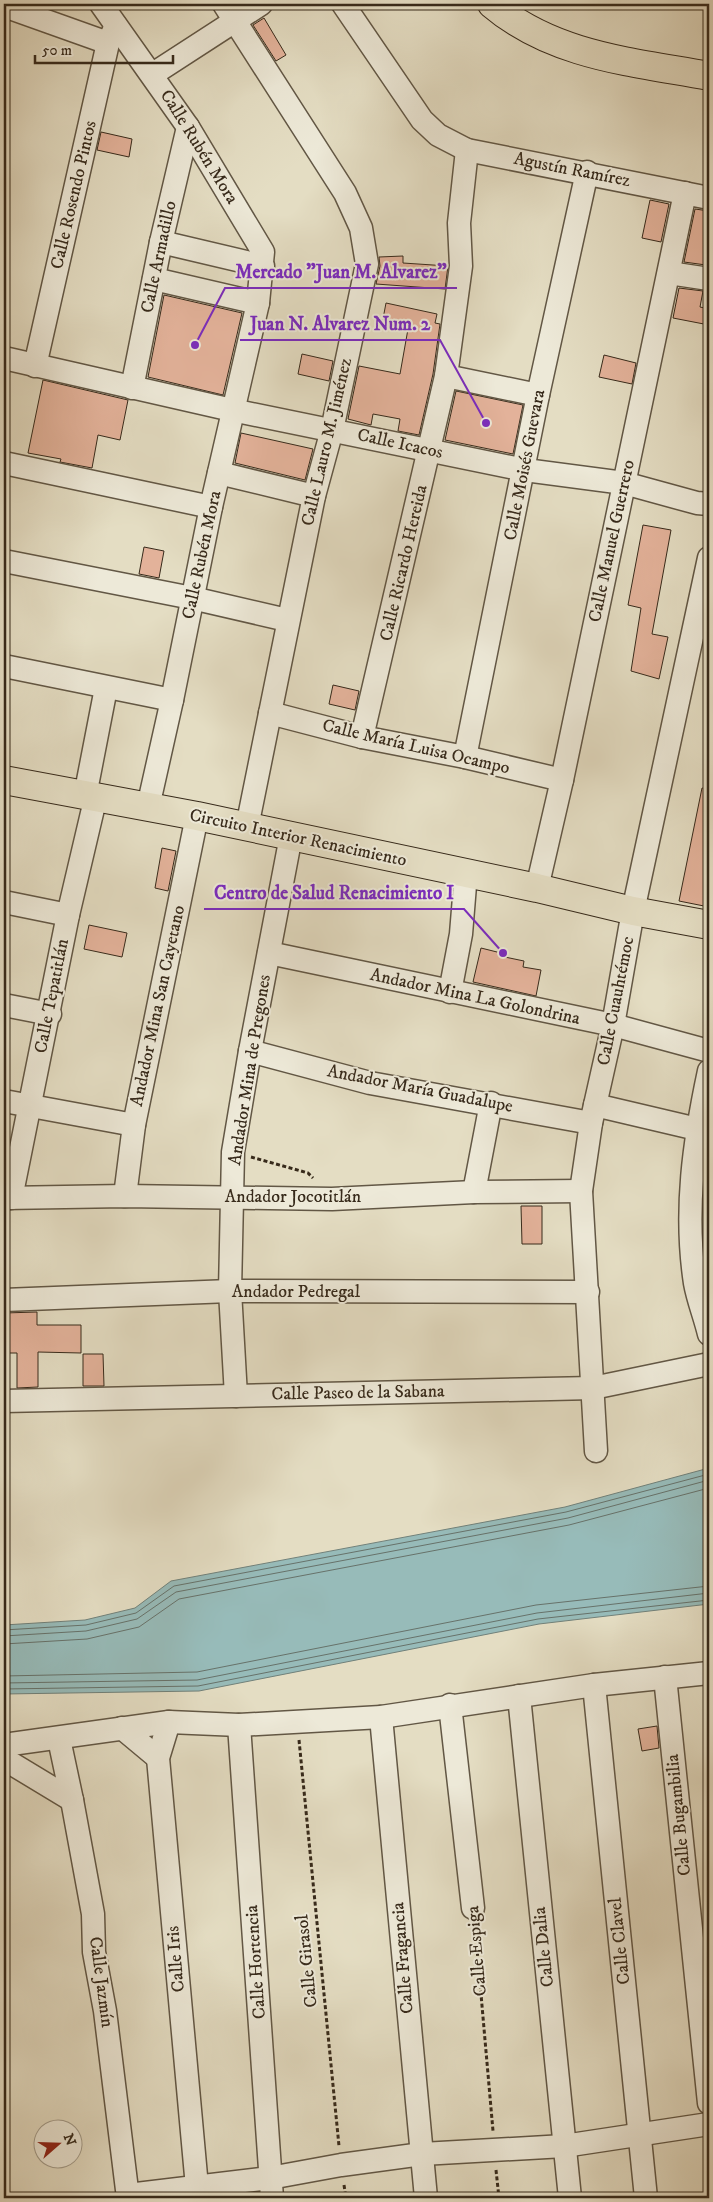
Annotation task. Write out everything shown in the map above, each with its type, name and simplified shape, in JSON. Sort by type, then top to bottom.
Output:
[{"type":"main road","points":[[492,4],[506,16],[561,45],[596,55],[709,76]]},
{"type":"main road","name":"Circuito Interior Renacimiento","points":[[4,780],[197,816],[709,926]]},
{"type":"street","name":"Calle Rubén Mora","points":[[102,4],[112,34],[153,74],[188,127],[263,252],[258,303],[232,410],[148,806]]},
{"type":"street","points":[[153,74],[229,12],[261,4]]},
{"type":"street","name":"Agustín Ramírez","points":[[343,4],[422,120],[438,135],[467,150],[587,172],[709,198]]},
{"type":"street","points":[[4,6],[112,34]]},
{"type":"street","name":"Calle Lauro M. Jiménez","points":[[229,12],[345,193],[361,228],[367,264],[332,430],[314,496],[287,620],[247,827]]},
{"type":"street","name":"Calle Rosendo Pintos","points":[[35,366],[112,34]]},
{"type":"street","name":"Calle Armadillo","points":[[132,388],[161,242],[188,127]]},
{"type":"street","name":"Calle Ricardo Hereida","points":[[362,737],[446,376],[460,266],[459,223],[467,150]]},
{"type":"street","name":"Calle Moisés Guevara","points":[[465,757],[538,395],[587,172]]},
{"type":"street","name":"Calle Manuel Guerrero","points":[[537,888],[562,780],[685,193]]},
{"type":"street","points":[[161,242],[263,266]]},
{"type":"street","points":[[669,273],[709,279]]},
{"type":"street","points":[[154,279],[258,303]]},
{"type":"street","name":"Calle Icacos","points":[[4,358],[232,410],[524,470],[624,483],[697,503],[709,504]]},
{"type":"street","points":[[446,376],[538,395]]},
{"type":"street","points":[[4,463],[211,507]]},
{"type":"street","points":[[219,473],[314,496]]},
{"type":"street","name":"Calle Cuauhtémoc","points":[[596,1451],[581,1191],[593,1114],[613,1025],[633,911],[702,625],[709,558]]},
{"type":"street","points":[[4,561],[192,598],[287,620]]},
{"type":"street","points":[[4,666],[172,700]]},
{"type":"street","name":"Calle Tepatitlán","points":[[7,1198],[50,1014],[90,796],[106,688]]},
{"type":"street","name":"Calle María Luisa Ocampo","points":[[270,713],[362,737],[465,757],[562,780]]},
{"type":"street","name":"Andador Mina San Cayetano","points":[[125,1196],[134,1125],[197,816]]},
{"type":"street","name":"Andador Mina de Pregones","points":[[236,1396],[230,1291],[233,1152],[250,1051],[291,836]]},
{"type":"street","points":[[450,992],[461,934],[466,873]]},
{"type":"street","points":[[4,902],[68,914]]},
{"type":"street","name":"Andador Mina La Golondrina","points":[[269,953],[613,1025],[709,1051]]},
{"type":"street","points":[[4,1005],[50,1014]]},
{"type":"street","name":"Andador María Guadalupe","points":[[250,1051],[370,1083],[491,1103],[593,1114],[697,1129]]},
{"type":"street","points":[[709,1071],[697,1129],[690,1180],[695,1283],[709,1334]]},
{"type":"street","points":[[4,1101],[134,1125]]},
{"type":"street","points":[[474,1192],[491,1103]]},
{"type":"street","name":"Andador Jocotitlán","points":[[7,1198],[125,1196],[332,1199],[474,1192],[581,1191]]},
{"type":"street","name":"Andador Pedregal","points":[[4,1300],[230,1291],[588,1292]]},
{"type":"street","name":"Calle Paseo de la Sabana","points":[[4,1401],[593,1388],[709,1364]]},
{"type":"street","points":[[4,1745],[58,1739],[168,1722],[240,1725],[381,1717],[450,1705],[594,1685],[709,1673]]},
{"type":"street","name":"Calle Bugambilia","points":[[665,1677],[709,2103]]},
{"type":"street","name":"Calle Clavel","points":[[594,1685],[646,2198]]},
{"type":"street","name":"Calle Dalia","points":[[519,1696],[570,2198]]},
{"type":"street","name":"Calle Espiga","points":[[450,1705],[473,1908]]},
{"type":"street","name":"Calle Fragancia","points":[[381,1717],[426,2198]]},
{"type":"street","name":"Calle Iris","points":[[168,1722],[158,1758],[198,2192]]},
{"type":"street","name":"Calle Hortencia","points":[[240,1725],[271,2188]]},
{"type":"street","points":[[122,1728],[158,1758]]},
{"type":"street","name":"Calle Jazmín","points":[[58,1739],[94,1914],[94,1952],[105,2012],[128,2196]]},
{"type":"street","points":[[4,1759],[72,1800]]},
{"type":"street","points":[[128,2196],[271,2188],[341,2165],[422,2154],[564,2146],[709,2124]]},
{"type":"path","points":[[233,1152],[308,1173],[332,1199]]},
{"type":"path","name":"Calle Girasol","points":[[297,1722],[341,2165],[346,2198]]},
{"type":"path","name":"Calle Espiga","points":[[473,1908],[499,2198]]},
{"type":"water","points":[[709,1468],[709,1604],[539,1624],[199,1691],[4,1694],[4,1625],[85,1620],[135,1608],[171,1581],[565,1507]]},
{"type":"building","points":[[264,18],[286,55],[276,61],[253,25]]},
{"type":"building","points":[[101,132],[132,139],[129,157],[97,150]]},
{"type":"building","points":[[650,200],[669,204],[661,242],[642,238]]},
{"type":"building","points":[[695,209],[709,211],[709,242],[706,265],[684,262]]},
{"type":"building","points":[[403,256],[403,263],[448,266],[445,289],[376,284],[380,266],[379,257]]},
{"type":"building","points":[[679,288],[703,291],[700,307],[709,309],[709,325],[673,318]]},
{"type":"building","points":[[164,295],[242,313],[223,395],[148,377]]},
{"type":"building","points":[[386,303],[437,314],[435,323],[440,324],[433,374],[419,435],[398,431],[400,419],[373,414],[371,425],[348,419],[359,366],[400,374],[408,329],[382,324]]},
{"type":"building","points":[[302,354],[333,361],[329,381],[298,374]]},
{"type":"building","points":[[604,355],[636,363],[632,384],[599,377]]},
{"type":"building","points":[[43,380],[128,400],[120,440],[98,435],[92,468],[60,462],[61,459],[28,453]]},
{"type":"building","points":[[456,391],[523,405],[513,454],[445,440]]},
{"type":"building","points":[[241,433],[313,449],[305,480],[235,463]]},
{"type":"building","points":[[643,525],[671,530],[652,634],[668,637],[659,679],[631,671],[641,608],[628,605]]},
{"type":"building","points":[[144,547],[164,551],[159,578],[139,574]]},
{"type":"building","points":[[333,685],[359,691],[355,710],[329,704]]},
{"type":"building","points":[[702,788],[709,789],[709,907],[679,901]]},
{"type":"building","points":[[162,848],[176,851],[168,891],[155,888]]},
{"type":"building","points":[[89,925],[127,933],[122,957],[84,949]]},
{"type":"building","points":[[481,948],[501,953],[500,956],[524,961],[523,967],[541,970],[536,996],[473,982]]},
{"type":"building","points":[[521,1206],[542,1206],[542,1244],[522,1244]]},
{"type":"building","points":[[37,1312],[37,1325],[81,1325],[81,1353],[38,1352],[38,1387],[17,1388],[17,1353],[4,1353],[4,1313]]},
{"type":"building","points":[[83,1354],[103,1354],[104,1386],[83,1386]]},
{"type":"building","points":[[657,1726],[659,1748],[642,1751],[638,1729]]},
{"type":"place","name":"Mercado \"Juan M. Alvarez\"","points":[[195,345]]},
{"type":"place","name":"Juan N. Alvarez Num. 2","points":[[486,423]]},
{"type":"place","name":"Centro de Salud Renacimiento I","points":[[503,953]]}]
